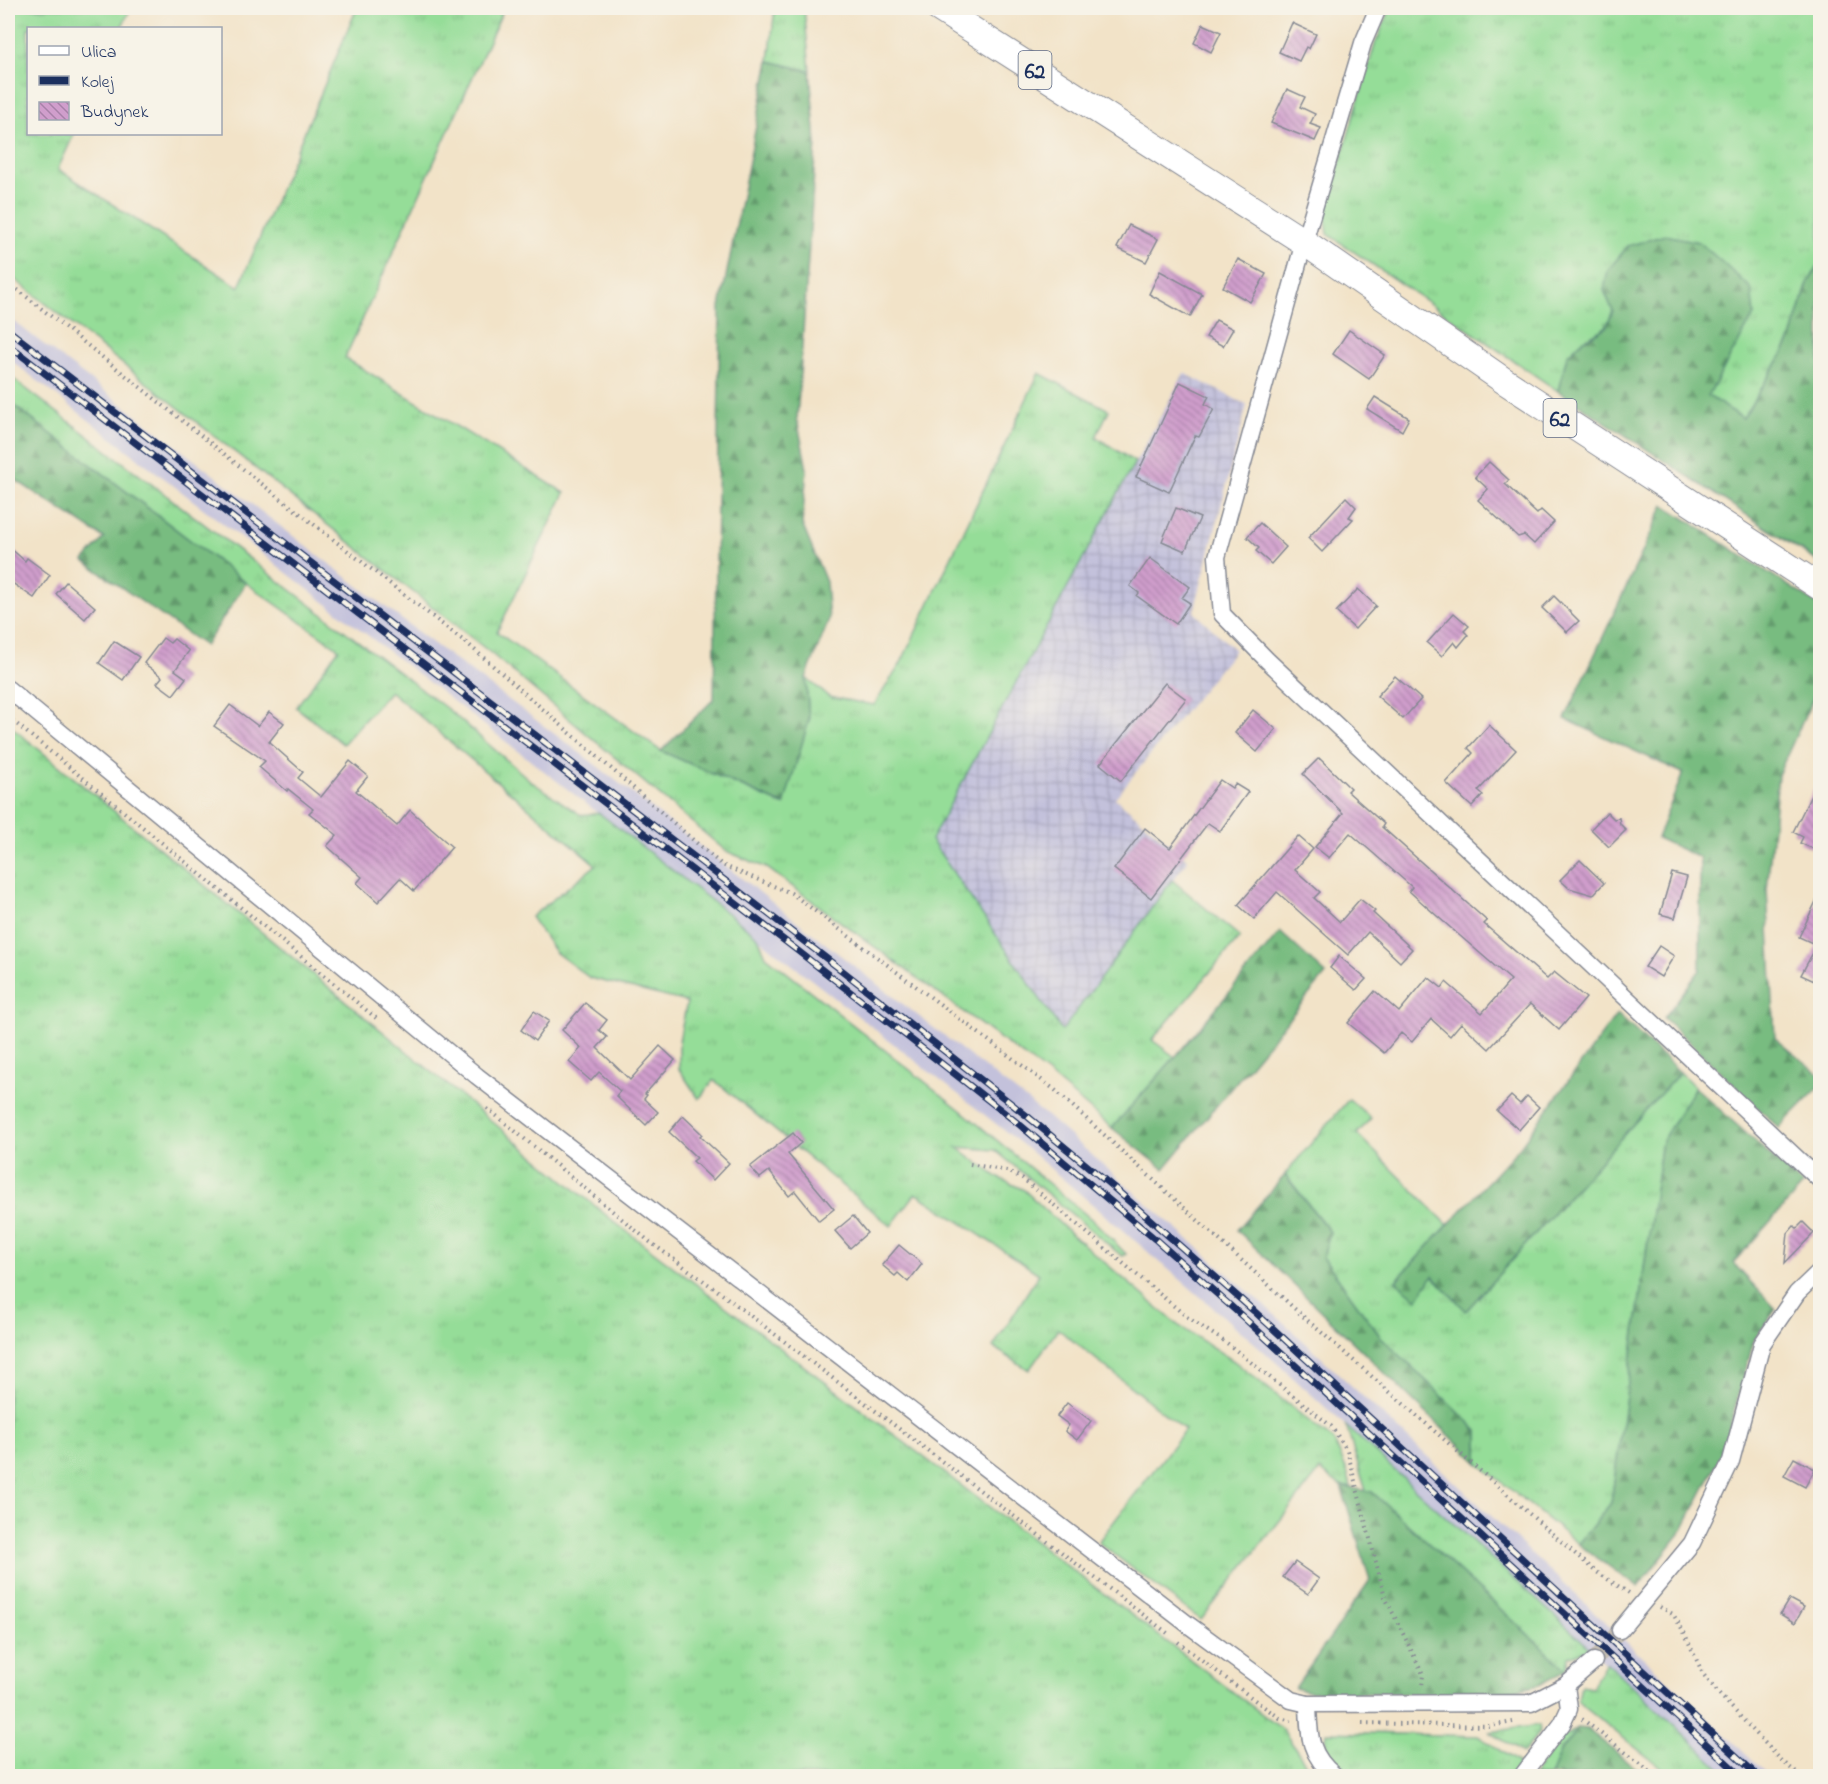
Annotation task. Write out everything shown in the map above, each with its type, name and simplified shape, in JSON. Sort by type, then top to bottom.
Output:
[{"type":"main road","name":"62","points":[[938,8],[1304,242],[1503,380],[1821,587]]},
{"type":"street","points":[[1378,8],[1363,43],[1304,242],[1216,556],[1222,614],[1267,660],[1821,1180]]},
{"type":"street","points":[[8,689],[477,1076],[1200,1634],[1291,1700],[1308,1704],[1532,1703],[1566,1685],[1594,1661]]},
{"type":"street","points":[[1620,1630],[1692,1543],[1731,1461],[1762,1344],[1797,1293],[1821,1271]]},
{"type":"street","points":[[1522,1776],[1562,1724],[1569,1709],[1566,1685]]},
{"type":"street","points":[[1308,1704],[1309,1737],[1312,1749],[1325,1768],[1335,1776]]},
{"type":"path","points":[[8,282],[469,645],[722,865],[791,893],[1055,1090],[1306,1319],[1595,1571],[1626,1592],[1646,1599],[1673,1614],[1708,1681],[1780,1759],[1800,1776]]},
{"type":"path","points":[[970,1164],[1007,1171],[1022,1178],[1187,1317],[1228,1344],[1331,1426],[1347,1450],[1385,1596],[1423,1674],[1421,1703]]},
{"type":"path","points":[[1569,1709],[1656,1776]]},
{"type":"shaded area","points":[[8,317],[422,635],[588,759],[1047,1116],[1282,1321],[1770,1776],[1729,1776],[1258,1346],[1023,1145],[566,788],[8,358]]},
{"type":"shaded area","points":[[1184,373],[1247,405],[1194,612],[1235,650],[1115,798],[1188,860],[1062,1031],[931,840]]},
{"type":"green space","points":[[14,8],[131,8],[122,27],[27,27],[27,135],[74,135],[58,169],[239,287],[357,8],[504,8],[345,358],[565,493],[497,632],[661,751],[783,805],[809,720],[806,678],[829,697],[874,705],[900,665],[1039,373],[1109,410],[1096,437],[1135,462],[931,840],[1062,1031],[1172,880],[1240,937],[1152,1040],[1175,1057],[1112,1128],[1048,1074],[767,868],[726,851],[487,650],[8,274],[8,20]]},
{"type":"green space","points":[[775,8],[804,8],[810,71],[769,61]]},
{"type":"green space","points":[[1391,8],[1820,8],[1820,263],[1808,283],[1790,342],[1743,418],[1707,396],[1754,315],[1604,290],[1613,311],[1606,327],[1581,342],[1567,356],[1558,391],[1328,234],[1325,213],[1375,44]]},
{"type":"green space","points":[[769,61],[810,71],[816,143],[797,419],[807,469],[802,524],[826,582],[829,620],[806,678],[809,720],[784,805],[661,751],[714,699],[720,307]]},
{"type":"green space","points":[[1665,235],[1699,242],[1751,288],[1754,315],[1708,396],[1743,418],[1790,342],[1808,283],[1820,263],[1820,563],[1558,391],[1567,356],[1581,342],[1606,327],[1613,311],[1604,290],[1608,270],[1628,246]]},
{"type":"green space","points":[[8,375],[450,711],[532,782],[581,815],[599,813],[758,937],[766,956],[963,1112],[1096,1223],[1126,1254],[1122,1256],[995,1150],[957,1147],[999,1178],[1024,1190],[1179,1326],[1234,1361],[1334,1441],[1351,1487],[1341,1486],[1320,1470],[1201,1620],[1098,1542],[1185,1430],[1058,1329],[1029,1370],[993,1347],[1039,1274],[916,1193],[891,1226],[714,1080],[699,1099],[679,1069],[679,1041],[687,1002],[590,978],[555,952],[531,917],[596,865],[390,691],[343,744],[296,707],[339,649],[246,583],[8,401]]},
{"type":"green space","points":[[8,401],[246,583],[205,646],[84,561],[104,538],[8,475]]},
{"type":"green space","points":[[1664,505],[1820,606],[1820,683],[1778,775],[1767,890],[1775,1038],[1820,1075],[1820,1086],[1779,1128],[1664,1018],[1700,970],[1700,858],[1657,838],[1683,773],[1565,719]]},
{"type":"green space","points":[[8,724],[617,1224],[1283,1730],[1314,1776],[8,1776]]},
{"type":"green space","points":[[1280,932],[1326,974],[1164,1169],[1112,1128]]},
{"type":"green space","points":[[1617,1014],[1680,1072],[1466,1311],[1433,1276],[1417,1299],[1396,1281],[1520,1147]]},
{"type":"green space","points":[[1680,1072],[1695,1087],[1662,1141],[1611,1503],[1578,1544],[1478,1463],[1478,1431],[1380,1336],[1322,1256],[1330,1232],[1285,1174],[1349,1099],[1371,1118],[1357,1134],[1448,1225],[1396,1281],[1433,1276],[1467,1310]]},
{"type":"green space","points":[[1695,1087],[1803,1185],[1733,1263],[1776,1309],[1754,1340],[1722,1454],[1682,1531],[1638,1587],[1578,1544],[1611,1503],[1662,1141]]},
{"type":"green space","points":[[1285,1175],[1330,1232],[1323,1257],[1380,1336],[1478,1431],[1478,1463],[1237,1230]]},
{"type":"green space","points":[[1346,1426],[1590,1648],[1569,1656],[1567,1670],[1372,1492],[1366,1491]]},
{"type":"green space","points":[[1341,1486],[1372,1492],[1567,1670],[1539,1685],[1494,1695],[1309,1692],[1295,1688],[1370,1580]]},
{"type":"green space","points":[[1606,1662],[1729,1776],[1672,1776],[1584,1707],[1578,1700],[1581,1685],[1592,1687]]},
{"type":"green space","points":[[1539,1725],[1540,1732],[1523,1753],[1490,1732]]},
{"type":"green space","points":[[1578,1728],[1561,1750],[1550,1776],[1533,1776],[1561,1738]]},
{"type":"green space","points":[[1578,1728],[1587,1729],[1646,1776],[1550,1776],[1561,1750]]},
{"type":"green space","points":[[1326,1732],[1478,1736],[1519,1763],[1511,1776],[1352,1776],[1329,1751],[1325,1739]]},
{"type":"building","points":[[1292,23],[1316,34],[1309,49],[1306,47],[1299,61],[1279,52]]},
{"type":"building","points":[[1203,24],[1221,32],[1211,52],[1194,43]]},
{"type":"building","points":[[1287,89],[1305,97],[1300,107],[1315,114],[1310,124],[1321,128],[1315,141],[1271,123]]},
{"type":"building","points":[[1129,225],[1158,239],[1146,262],[1117,248]]},
{"type":"building","points":[[1238,259],[1266,274],[1250,302],[1223,287]]},
{"type":"building","points":[[1160,271],[1202,294],[1190,317],[1149,294]]},
{"type":"building","points":[[1216,320],[1233,329],[1223,346],[1206,337]]},
{"type":"building","points":[[1349,330],[1385,355],[1369,379],[1333,354]]},
{"type":"building","points":[[1180,382],[1209,396],[1205,404],[1214,409],[1199,437],[1195,436],[1169,492],[1136,477]]},
{"type":"building","points":[[1375,397],[1409,418],[1402,431],[1367,409]]},
{"type":"building","points":[[1489,462],[1509,480],[1505,484],[1537,514],[1541,510],[1554,522],[1534,544],[1524,535],[1518,537],[1478,500],[1488,489],[1475,477]]},
{"type":"building","points":[[1346,497],[1356,507],[1349,517],[1353,519],[1322,552],[1308,538]]},
{"type":"building","points":[[1176,508],[1200,518],[1185,551],[1162,541]]},
{"type":"building","points":[[1260,523],[1286,547],[1271,564],[1256,551],[1259,548],[1247,537]]},
{"type":"building","points":[[8,546],[25,561],[27,558],[50,575],[34,598],[8,580]]},
{"type":"building","points":[[1150,558],[1190,587],[1182,598],[1190,603],[1176,624],[1137,596],[1139,593],[1130,586]]},
{"type":"building","points":[[66,582],[95,607],[85,619],[56,594]]},
{"type":"building","points":[[1358,589],[1376,606],[1355,629],[1336,612]]},
{"type":"building","points":[[1554,596],[1579,621],[1567,632],[1542,608]]},
{"type":"building","points":[[1454,613],[1469,626],[1464,631],[1468,635],[1458,647],[1454,642],[1442,656],[1427,643]]},
{"type":"building","points":[[163,638],[170,643],[174,639],[189,651],[175,670],[186,678],[173,695],[157,683],[162,677],[144,663]]},
{"type":"building","points":[[114,641],[139,657],[123,680],[99,663]]},
{"type":"building","points":[[1395,676],[1421,699],[1403,719],[1377,696]]},
{"type":"building","points":[[1165,683],[1186,699],[1121,781],[1100,764]]},
{"type":"building","points":[[230,705],[258,726],[269,712],[284,723],[269,742],[303,772],[298,778],[321,797],[350,761],[368,776],[356,791],[397,826],[410,810],[452,847],[414,891],[400,878],[378,902],[357,883],[362,877],[327,846],[337,835],[309,813],[313,809],[259,767],[265,761],[214,726]]},
{"type":"building","points":[[1253,710],[1276,729],[1257,752],[1235,733]]},
{"type":"building","points":[[1489,725],[1516,750],[1478,791],[1483,795],[1472,807],[1446,783],[1473,753],[1468,748]]},
{"type":"building","points":[[1319,758],[1350,788],[1347,791],[1384,824],[1382,827],[1487,921],[1484,924],[1547,979],[1554,972],[1586,998],[1559,1030],[1530,1004],[1489,1049],[1461,1023],[1450,1036],[1431,1019],[1412,1042],[1401,1033],[1384,1053],[1348,1023],[1375,991],[1399,1012],[1428,977],[1442,988],[1446,982],[1482,1013],[1511,980],[1409,891],[1412,887],[1350,833],[1329,858],[1315,847],[1343,813],[1303,774]]},
{"type":"building","points":[[1821,775],[1821,852],[1800,843],[1803,837],[1793,832]]},
{"type":"building","points":[[1220,780],[1232,788],[1235,784],[1248,792],[1220,831],[1208,823],[1151,898],[1114,869],[1145,828],[1170,848]]},
{"type":"building","points":[[1607,812],[1614,819],[1619,818],[1620,824],[1626,830],[1609,847],[1591,829]]},
{"type":"building","points":[[1298,836],[1313,849],[1295,870],[1320,892],[1314,898],[1340,922],[1360,899],[1412,949],[1400,962],[1368,932],[1348,955],[1277,892],[1254,919],[1238,905]]},
{"type":"building","points":[[1580,860],[1604,883],[1593,895],[1569,888],[1560,880]]},
{"type":"building","points":[[1672,873],[1687,877],[1675,918],[1660,914]]},
{"type":"building","points":[[1821,891],[1821,984],[1801,975],[1817,945],[1799,937]]},
{"type":"building","points":[[1659,946],[1674,956],[1661,977],[1645,967]]},
{"type":"building","points":[[1339,956],[1366,979],[1356,990],[1330,968]]},
{"type":"building","points":[[585,1003],[607,1020],[599,1030],[607,1037],[597,1048],[630,1080],[660,1046],[675,1060],[645,1094],[647,1095],[644,1099],[658,1112],[646,1125],[616,1096],[620,1091],[599,1072],[591,1081],[569,1062],[581,1048],[562,1030]]},
{"type":"building","points":[[534,1011],[549,1021],[535,1041],[521,1030]]},
{"type":"building","points":[[1511,1096],[1520,1104],[1527,1096],[1539,1107],[1519,1130],[1497,1111]]},
{"type":"building","points":[[683,1116],[702,1134],[700,1136],[729,1163],[713,1180],[693,1161],[697,1158],[669,1132]]},
{"type":"building","points":[[793,1133],[801,1143],[788,1154],[834,1209],[819,1221],[795,1191],[789,1196],[769,1171],[760,1178],[750,1167]]},
{"type":"building","points":[[853,1216],[867,1233],[850,1248],[835,1231]]},
{"type":"building","points":[[1803,1222],[1814,1233],[1785,1263],[1788,1233],[1794,1226],[1797,1228]]},
{"type":"building","points":[[899,1245],[922,1264],[908,1282],[898,1273],[895,1276],[882,1265]]},
{"type":"building","points":[[1067,1403],[1091,1421],[1077,1440],[1065,1431],[1069,1425],[1057,1416]]},
{"type":"building","points":[[1794,1458],[1815,1469],[1805,1487],[1784,1476]]},
{"type":"building","points":[[1295,1562],[1319,1579],[1308,1594],[1283,1577]]},
{"type":"building","points":[[1789,1599],[1804,1607],[1795,1623],[1780,1614]]},
{"type":"tunnel","points":[[1594,1661],[1620,1630]]},
{"type":"railway","points":[[8,330],[844,972],[1113,1187],[1254,1311],[1758,1776]]},
{"type":"railway","points":[[8,345],[798,951],[1020,1125],[1243,1317],[1741,1776]]}]
